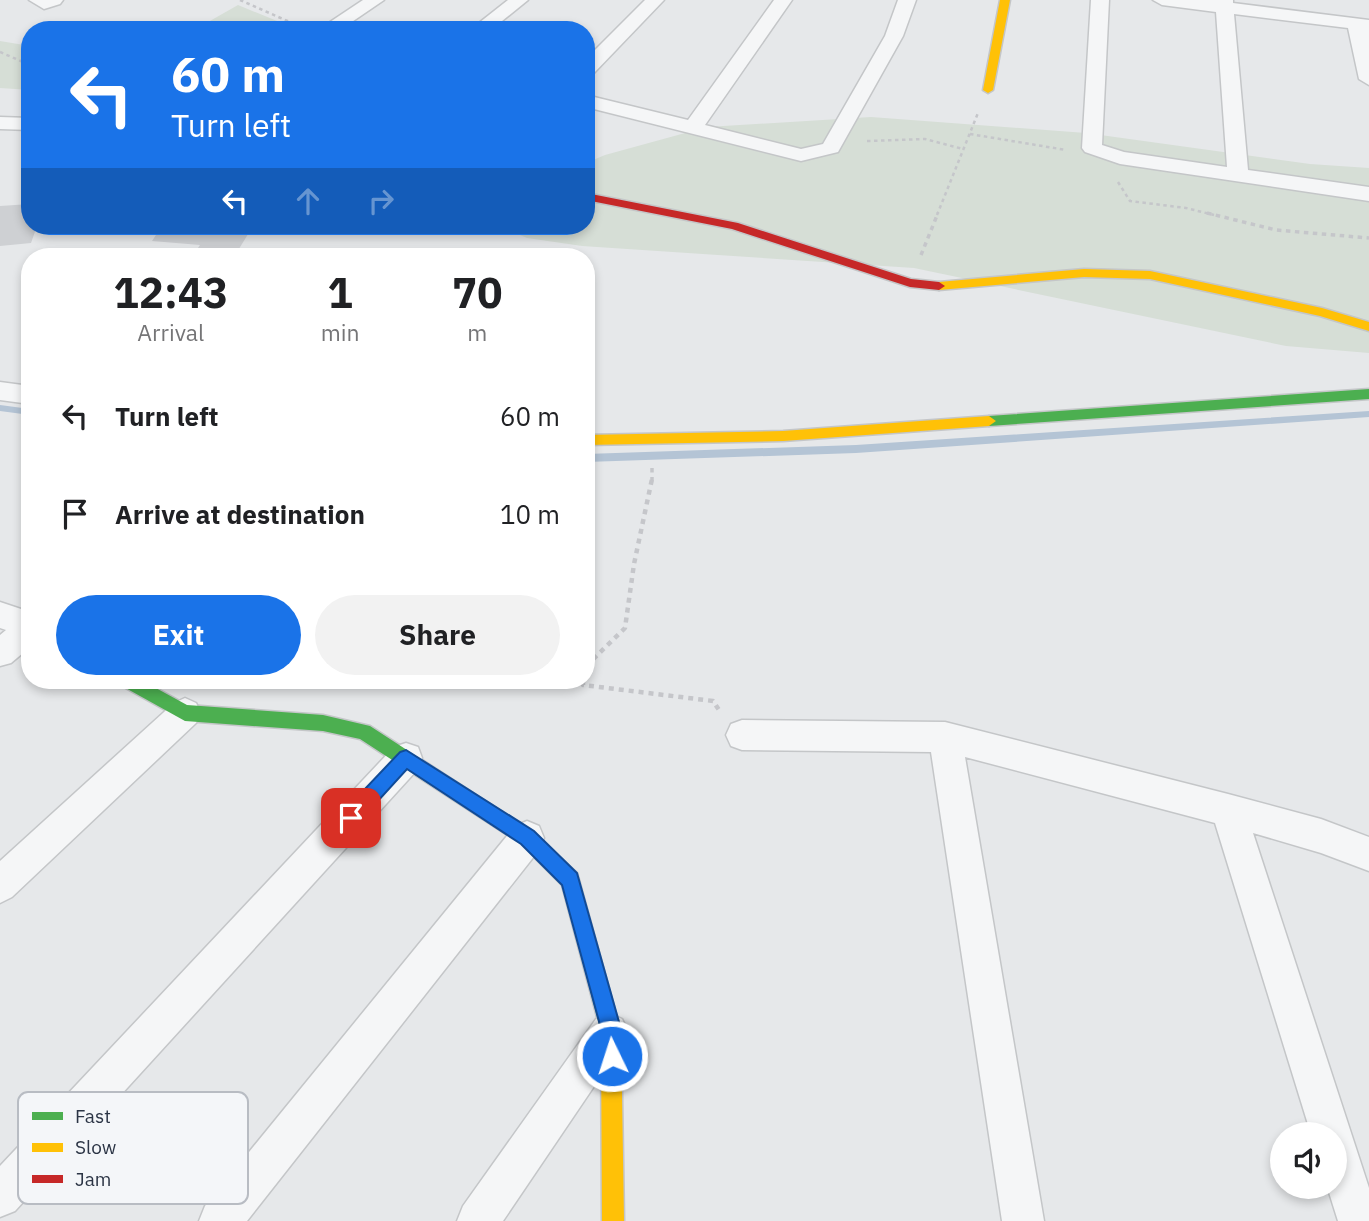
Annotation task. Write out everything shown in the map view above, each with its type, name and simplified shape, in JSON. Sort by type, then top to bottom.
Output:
[{"type":"street","points":[[38,0],[44,4],[54,0]]},
{"type":"street","points":[[341,21],[375,0]]},
{"type":"street","points":[[491,21],[519,0]]},
{"type":"street","points":[[595,61],[655,0]]},
{"type":"street","points":[[693,127],[783,0]]},
{"type":"street","points":[[595,102],[801,155],[831,148],[894,36],[907,0]]},
{"type":"street","points":[[988,90],[1005,0]]},
{"type":"street","points":[[1100,0],[1091,148],[1119,158],[1369,194]]},
{"type":"street","points":[[1162,0],[1224,4],[1363,26],[1369,79]]},
{"type":"street","points":[[1224,4],[1238,175]]},
{"type":"street","points":[[0,123],[21,124]]},
{"type":"street","points":[[595,198],[734,226],[910,283],[945,286],[1084,273],[1150,275],[1322,312],[1369,327]]},
{"type":"street","points":[[0,391],[21,394]]},
{"type":"street","points":[[595,440],[783,436],[1369,394]]},
{"type":"street","points":[[0,615],[21,623]]},
{"type":"street","points":[[0,653],[21,635]]},
{"type":"street","points":[[142,689],[185,713],[323,723],[364,732],[527,838],[570,880],[611,1029],[613,1221]]},
{"type":"street","points":[[0,884],[185,713]]},
{"type":"street","points":[[742,735],[945,737],[1228,810],[1321,836],[1369,854]]},
{"type":"street","points":[[945,737],[1023,1221]]},
{"type":"street","points":[[96,1092],[406,758]]},
{"type":"street","points":[[1228,810],[1327,1122]]},
{"type":"street","points":[[248,1186],[527,838]]},
{"type":"street","points":[[478,1221],[611,1029]]},
{"type":"street","points":[[0,1196],[18,1177]]},
{"type":"street","points":[[1347,1184],[1359,1221]]},
{"type":"street","points":[[220,1221],[234,1204]]},
{"type":"path","points":[[240,0],[288,21]]},
{"type":"path","points":[[0,52],[21,61]]},
{"type":"path","points":[[910,283],[988,90]]},
{"type":"path","points":[[970,134],[1071,151],[1091,148]]},
{"type":"path","points":[[831,148],[879,139],[925,139],[963,149]]},
{"type":"path","points":[[1119,158],[1118,183],[1130,201],[1186,208],[1276,230],[1369,238]]},
{"type":"path","points":[[595,657],[625,628],[634,564],[652,488],[651,439]]},
{"type":"path","points":[[595,686],[713,701],[728,722],[742,735]]},
{"type":"shaded area","points":[[238,5],[277,21],[210,21]]},
{"type":"shaded area","points":[[0,41],[21,44],[21,89],[0,88]]},
{"type":"shaded area","points":[[871,117],[1086,133],[1310,164],[1369,168],[1369,353],[1286,346],[914,268],[582,246],[520,235],[595,235],[595,159],[707,127]]},
{"type":"building","points":[[21,205],[21,235],[34,235],[31,243],[0,246],[0,206]]},
{"type":"building","points":[[156,235],[247,235],[240,248],[198,248],[200,245],[152,241]]},
{"type":"waterway","points":[[0,408],[21,411]]},
{"type":"waterway","points":[[595,458],[856,449],[1369,414]]},
{"type":"traffic: fast","points":[[989,421],[1369,394]]},
{"type":"traffic: fast","points":[[142,689],[185,713],[323,723],[364,732],[527,838],[570,880],[611,1032]]},
{"type":"traffic: slow","points":[[988,90],[1005,0]]},
{"type":"traffic: slow","points":[[939,286],[1084,273],[1150,275],[1322,312],[1369,327]]},
{"type":"traffic: slow","points":[[595,440],[783,436],[989,421]]},
{"type":"traffic: slow","points":[[611,1032],[613,1221]]},
{"type":"traffic: jam","points":[[595,198],[734,226],[910,283],[939,286]]},
{"type":"route","points":[[351,818],[406,758],[527,838],[570,880],[611,1029],[612,1056]]}]
